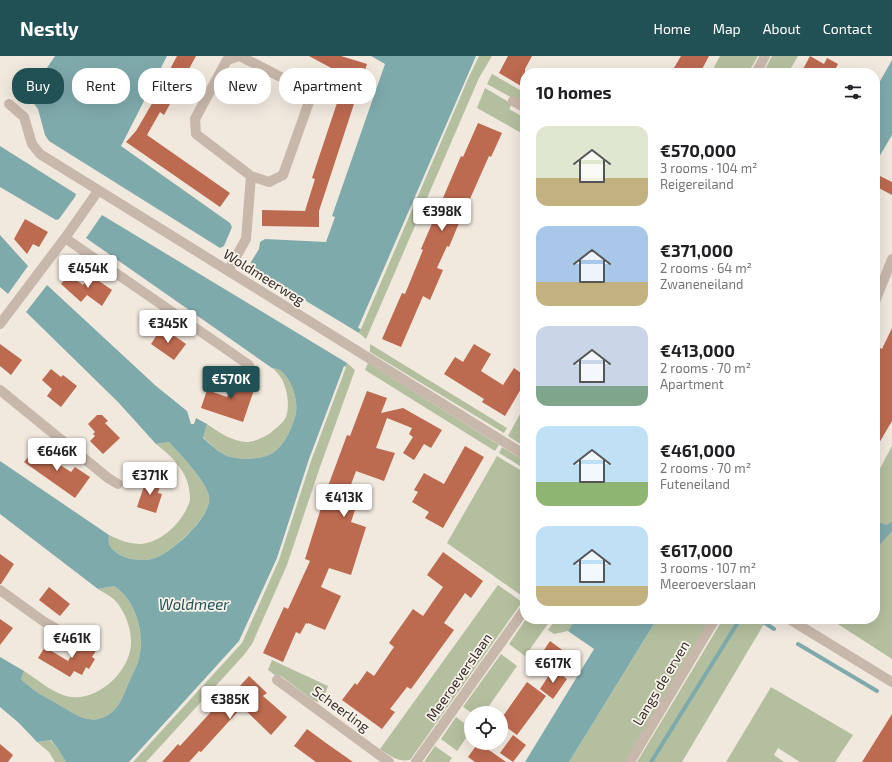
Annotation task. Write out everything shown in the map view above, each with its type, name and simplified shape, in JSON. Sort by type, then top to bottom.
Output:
[{"type":"street","points":[[239,56],[302,88],[309,102],[283,175],[269,182],[252,176],[196,134],[195,119],[227,60],[239,56]]},
{"type":"street","points":[[759,68],[765,56]]},
{"type":"street","points":[[513,101],[520,105]]},
{"type":"street","name":"Woldmeerweg","points":[[9,104],[24,116],[32,144],[40,154],[520,452]]},
{"type":"street","points":[[228,271],[246,239],[252,176]]},
{"type":"street","points":[[0,324],[65,238],[98,191]]},
{"type":"street","points":[[65,238],[249,365]]},
{"type":"street","points":[[880,289],[892,259]]},
{"type":"street","points":[[1,394],[108,478],[118,484]]},
{"type":"street","points":[[0,590],[43,621],[71,637]]},
{"type":"street","name":"Meeroeverslaan","points":[[416,762],[520,616]]},
{"type":"street","name":"Langs de erven","points":[[630,762],[712,624]]},
{"type":"street","points":[[797,624],[892,682]]},
{"type":"street","name":"Scheerling","points":[[277,680],[389,762]]},
{"type":"green space","points":[[479,56],[492,56],[479,78],[366,339],[359,333]]},
{"type":"green space","points":[[720,56],[758,56],[751,68],[714,68]]},
{"type":"green space","points":[[772,56],[798,56],[791,68],[766,68]]},
{"type":"green space","points":[[492,74],[520,90],[520,102],[487,84]]},
{"type":"green space","points":[[485,88],[512,104],[509,109],[520,115],[520,132],[477,108]]},
{"type":"green space","points":[[370,344],[507,428],[504,433],[370,352]]},
{"type":"green space","points":[[347,363],[355,370],[287,565],[252,644],[243,656],[146,762],[133,762],[242,643],[279,560],[311,461]]},
{"type":"green space","points":[[368,363],[499,445],[495,451],[365,370]]},
{"type":"green space","points":[[272,368],[280,370],[286,377],[292,386],[295,397],[296,412],[293,424],[287,436],[274,452],[264,457],[243,459],[227,456],[214,448],[203,437],[207,424],[230,438],[249,442],[258,440],[269,434],[285,419],[288,409],[286,390],[282,379]]},
{"type":"green space","points":[[520,414],[520,443],[508,436]]},
{"type":"green space","points":[[169,442],[203,483],[209,496],[208,504],[204,513],[189,533],[169,550],[152,559],[129,559],[112,549],[109,543],[109,535],[117,539],[137,544],[148,543],[156,540],[168,532],[179,521],[190,500],[186,478],[180,467],[156,444]]},
{"type":"green space","points":[[892,446],[892,659],[838,624],[880,624],[880,469]]},
{"type":"green space","points":[[502,447],[520,458],[520,466],[499,453]]},
{"type":"green space","points":[[497,456],[520,470],[520,594],[447,543]]},
{"type":"green space","points":[[498,585],[520,601],[520,605],[410,760],[398,759],[380,749]]},
{"type":"green space","points":[[114,586],[129,601],[138,620],[141,641],[140,652],[137,665],[118,706],[104,717],[93,720],[77,715],[58,705],[34,690],[21,679],[24,671],[55,692],[66,696],[77,697],[89,695],[100,690],[119,674],[130,652],[130,629],[123,611],[115,601],[98,589]]},
{"type":"green space","points":[[523,624],[548,624],[525,656],[509,644]]},
{"type":"green space","points":[[552,624],[572,624],[568,631],[554,634],[548,630]]},
{"type":"green space","points":[[654,624],[707,624],[625,762],[569,762]]},
{"type":"green space","points":[[720,624],[764,624],[682,762],[637,762]]},
{"type":"green space","points":[[501,654],[517,666],[489,706],[463,707]]},
{"type":"green space","points":[[272,660],[328,686],[323,700],[317,702],[313,700],[281,676],[279,678],[268,670]]},
{"type":"green space","points":[[771,687],[853,735],[835,762],[800,762],[778,748],[774,755],[784,762],[726,762]]},
{"type":"green space","points":[[456,717],[464,723],[464,741],[457,751],[441,739]]},
{"type":"green space","points":[[50,740],[66,762],[55,762],[49,752],[37,742]]},
{"type":"green space","points":[[435,746],[452,758],[449,762],[424,762]]},
{"type":"water","points":[[55,56],[167,56],[161,68],[138,68],[138,104],[142,104],[121,146],[230,223],[232,227],[224,246],[220,248],[49,141],[45,135],[38,109],[34,104],[64,104],[64,68],[47,68]]},
{"type":"water","points":[[371,56],[479,56],[359,333],[253,269],[251,262],[259,249],[260,242],[265,239],[326,242],[335,217],[332,216],[371,104],[376,104],[376,90],[385,64]]},
{"type":"water","points":[[892,60],[892,135],[880,155],[880,81]]},
{"type":"water","points":[[0,146],[76,194],[59,219],[56,220],[0,187]]},
{"type":"water","name":"Woldmeer","points":[[102,215],[347,363],[311,461],[279,560],[242,643],[133,762],[66,762],[51,740],[37,742],[19,723],[0,707],[0,657],[24,671],[21,679],[39,693],[77,715],[93,720],[98,719],[109,714],[118,706],[138,662],[141,641],[138,620],[129,601],[114,586],[98,589],[0,514],[0,461],[109,535],[109,543],[112,549],[117,553],[134,559],[152,559],[160,556],[179,543],[189,534],[204,514],[209,496],[198,475],[169,442],[156,444],[118,402],[26,312],[47,285],[156,386],[187,411],[191,424],[194,424],[196,418],[207,424],[203,438],[227,456],[248,459],[264,457],[274,452],[287,436],[296,412],[295,397],[292,386],[281,371],[272,368],[86,238]]},
{"type":"water","points":[[0,235],[28,266],[8,294],[0,287]]},
{"type":"water","points":[[892,522],[892,531],[880,544],[880,523],[886,525]]},
{"type":"water","points":[[572,624],[654,624],[569,762],[525,762],[594,649],[568,631]]},
{"type":"pier","points":[[476,56],[479,56],[361,329],[358,328]]},
{"type":"pier","points":[[344,366],[346,367],[311,461],[279,560],[242,643],[133,762],[129,762],[239,641],[277,558],[309,459]]},
{"type":"building","points":[[177,56],[196,56],[189,68],[171,68]]},
{"type":"building","points":[[309,56],[341,56],[367,64],[366,68],[331,68]]},
{"type":"building","points":[[508,56],[532,56],[526,68],[520,68],[520,85],[499,73]]},
{"type":"building","points":[[681,56],[709,56],[703,68],[674,68]]},
{"type":"building","points":[[810,56],[824,64],[827,58],[838,64],[836,68],[804,68]]},
{"type":"building","points":[[152,104],[170,104],[164,115],[160,112],[147,135],[230,193],[220,207],[126,142],[136,131]]},
{"type":"building","points":[[337,104],[354,104],[319,211],[319,227],[262,226],[262,210],[305,211],[315,179],[312,178]]},
{"type":"building","points":[[478,123],[502,133],[491,157],[489,156],[469,201],[467,200],[457,222],[459,223],[449,247],[447,246],[437,268],[443,270],[430,300],[423,296],[401,347],[382,339],[402,293],[405,294],[423,250],[421,249],[461,156],[463,157]]},
{"type":"building","points":[[880,176],[892,182],[892,195],[880,189]]},
{"type":"building","points":[[25,219],[48,232],[39,247],[33,244],[27,254],[14,239]]},
{"type":"building","points":[[69,275],[83,285],[90,275],[112,290],[102,306],[87,295],[81,302],[61,284]]},
{"type":"building","points":[[162,327],[186,344],[174,360],[151,344]]},
{"type":"building","points":[[892,328],[892,421],[880,441],[880,348],[882,349]]},
{"type":"building","points":[[0,344],[22,360],[11,375],[0,366]]},
{"type":"building","points":[[474,344],[491,354],[481,371],[503,385],[514,368],[520,372],[520,390],[505,416],[482,402],[484,399],[444,374],[455,357],[463,362]]},
{"type":"building","points":[[51,369],[61,377],[63,375],[77,386],[61,407],[47,396],[52,389],[42,380]]},
{"type":"building","points":[[234,377],[256,384],[243,422],[201,408],[207,390],[227,397]]},
{"type":"building","points":[[367,391],[387,398],[381,413],[403,408],[442,430],[431,448],[424,444],[414,460],[403,453],[413,437],[409,434],[412,428],[387,418],[376,448],[395,453],[384,481],[356,471],[343,506],[355,510],[351,522],[366,527],[351,575],[329,568],[321,587],[341,596],[325,630],[306,623],[300,634],[296,632],[283,662],[263,653],[284,607],[288,609],[310,561],[305,559],[327,489],[347,435],[350,436]]},
{"type":"building","points":[[97,415],[102,415],[108,421],[105,423],[120,438],[103,454],[90,441],[95,436],[93,434],[95,432],[88,424]]},
{"type":"building","points":[[38,444],[48,451],[45,455],[71,472],[75,467],[90,477],[75,498],[24,462]]},
{"type":"building","points":[[465,446],[484,457],[443,528],[425,518],[429,512],[412,502],[418,492],[414,490],[424,473],[444,484]]},
{"type":"building","points":[[147,477],[161,482],[158,493],[162,494],[156,513],[137,507]]},
{"type":"building","points":[[443,552],[483,581],[471,598],[465,593],[444,623],[454,630],[411,689],[407,687],[390,709],[395,712],[382,729],[342,700],[355,683],[357,685],[367,671],[374,676],[394,647],[389,643],[413,609],[423,616],[443,587],[427,575]]},
{"type":"building","points":[[0,554],[14,564],[1,584],[0,584]]},
{"type":"building","points":[[49,587],[70,604],[60,616],[39,600]]},
{"type":"building","points":[[0,619],[13,628],[0,645]]},
{"type":"building","points":[[84,636],[93,642],[91,645],[97,649],[92,657],[95,659],[89,669],[86,667],[82,675],[74,671],[70,677],[38,658],[45,647],[68,661]]},
{"type":"building","points":[[550,641],[569,655],[559,669],[540,656]]},
{"type":"building","points":[[553,669],[567,679],[553,699],[540,689]]},
{"type":"building","points":[[249,676],[267,693],[263,696],[287,717],[271,735],[242,707],[201,752],[199,751],[189,762],[162,762],[178,744],[180,746],[219,703],[222,706]]},
{"type":"building","points":[[527,682],[546,696],[517,735],[508,728],[508,709]]},
{"type":"building","points":[[892,714],[892,762],[862,762]]},
{"type":"building","points":[[307,729],[353,762],[316,762],[294,746]]},
{"type":"building","points":[[513,735],[526,745],[513,762],[500,753],[502,750],[508,750],[508,742]]},
{"type":"building","points":[[0,744],[13,755],[8,762],[0,762]]},
{"type":"building","points":[[473,750],[489,750],[506,762],[475,762],[468,757]]},
{"type":"waterway","points":[[651,762],[737,624]]},
{"type":"waterway","points":[[766,624],[774,629]]},
{"type":"waterway","points":[[798,644],[877,691]]}]
